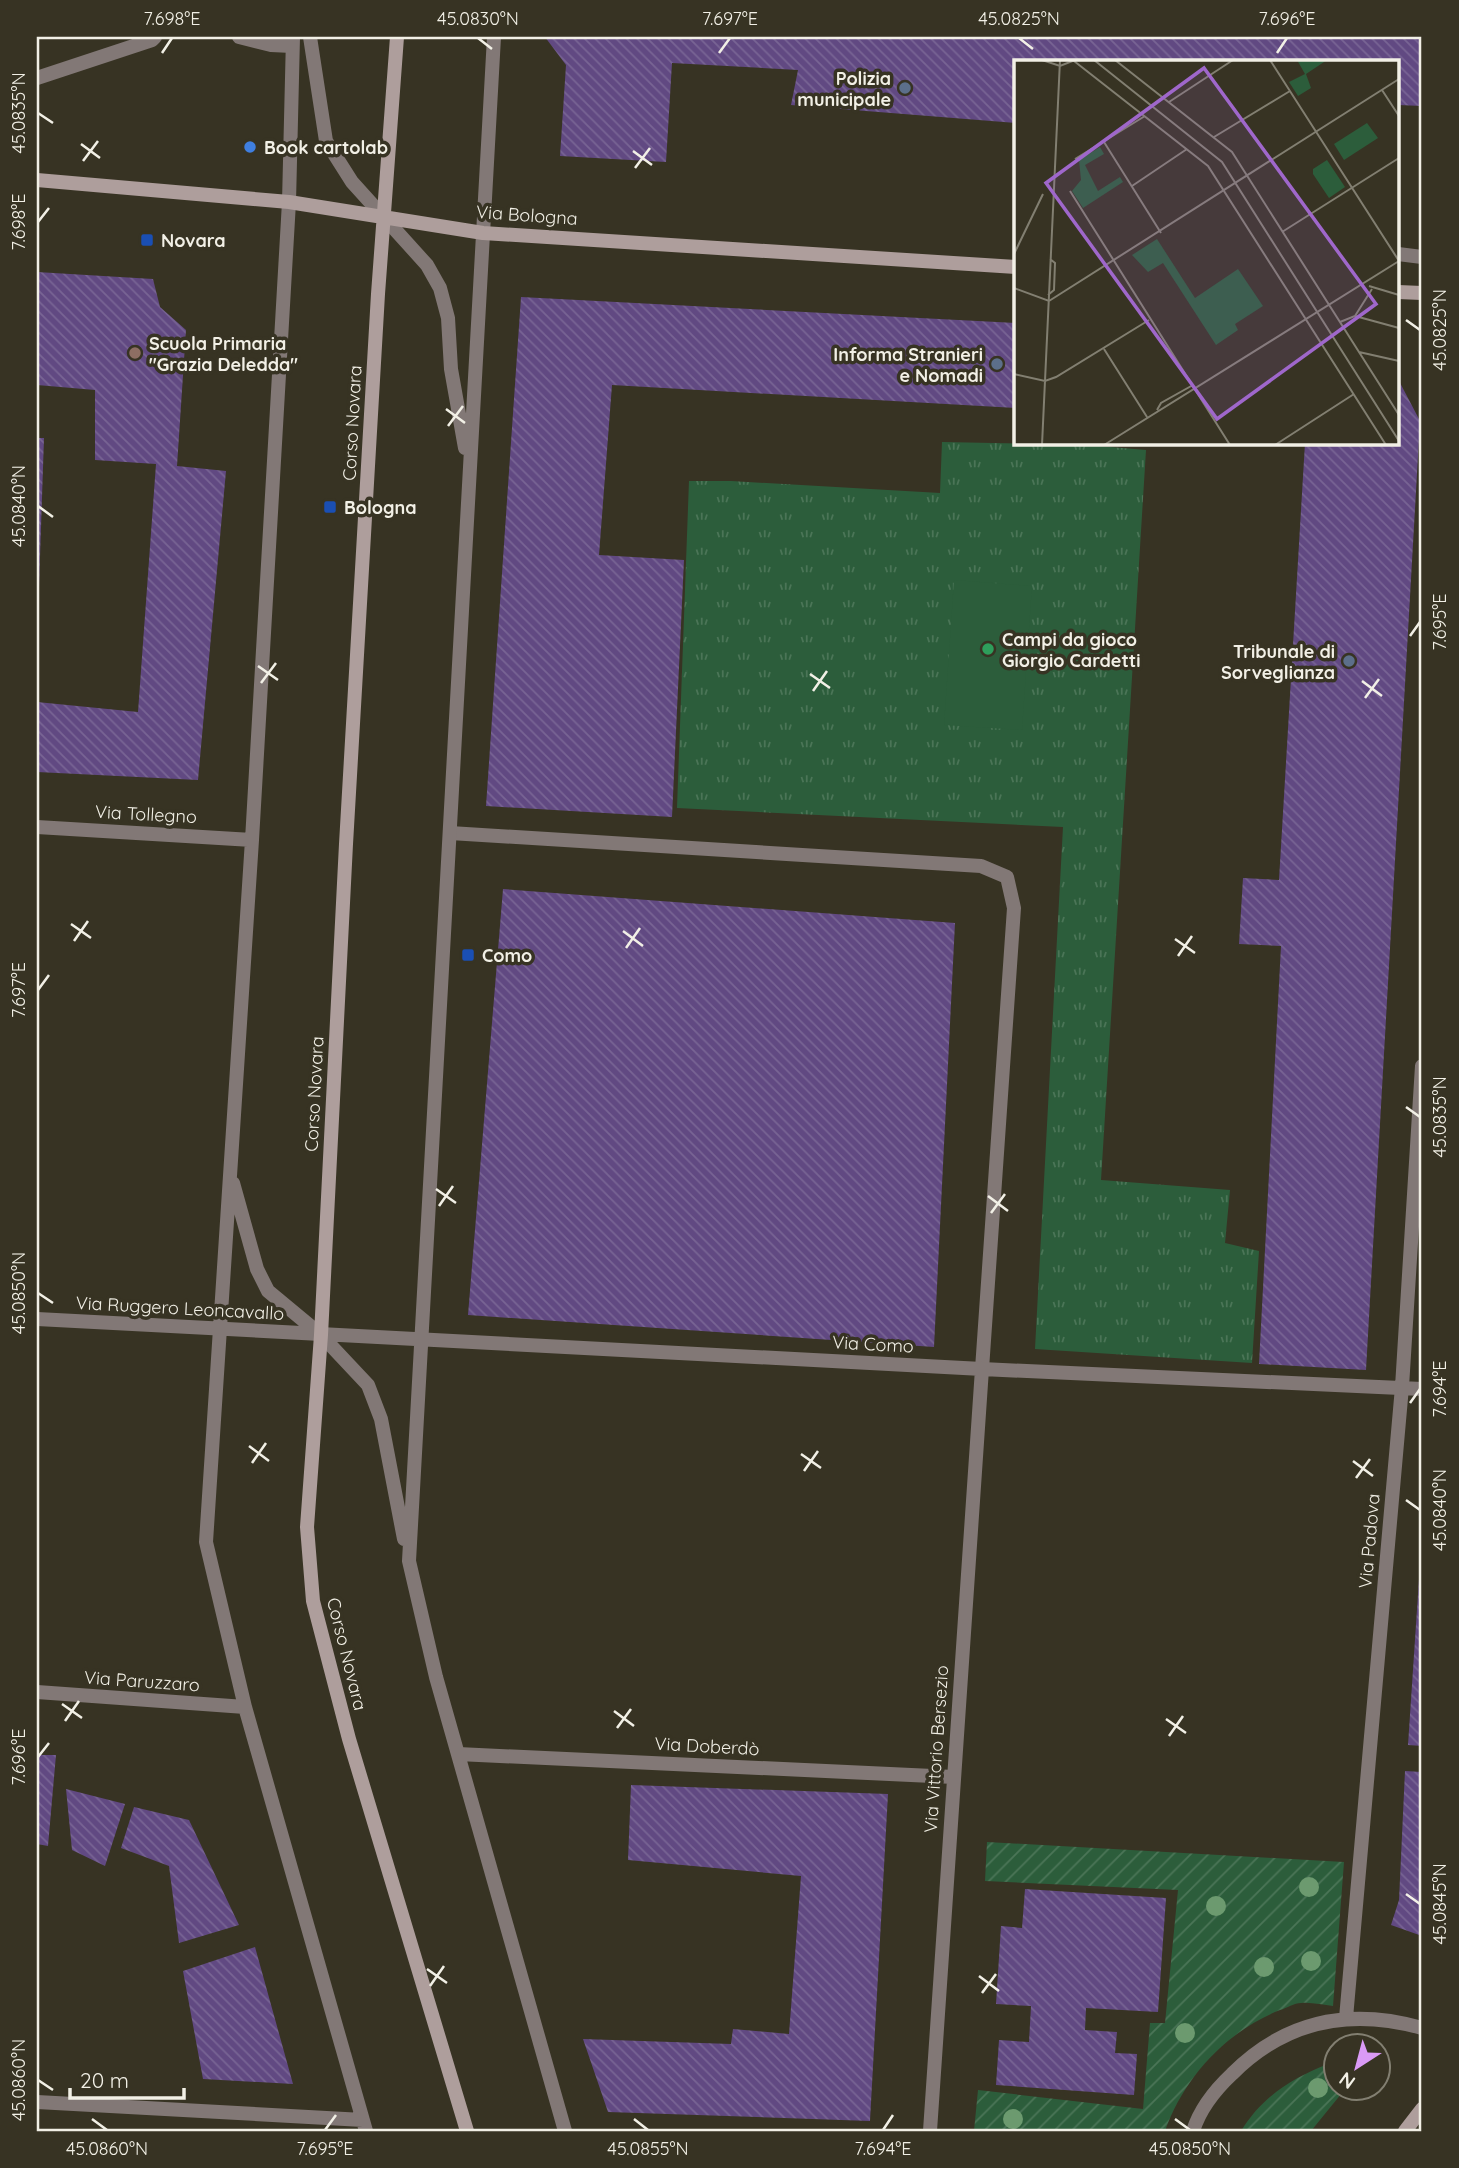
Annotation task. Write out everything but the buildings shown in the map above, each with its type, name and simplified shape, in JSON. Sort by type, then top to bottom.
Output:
[{"type":"main road","name":"Corso Novara","points":[[397,37],[383,218],[346,844],[321,1335],[307,1527],[313,1601],[349,1739],[467,2131]]},
{"type":"main road","name":"Via Bologna","points":[[37,180],[289,202],[483,233],[1014,267]]},
{"type":"main road","points":[[1400,292],[1422,293]]},
{"type":"main road","points":[[1405,2131],[1422,2109]]},
{"type":"street","points":[[37,78],[155,37]]},
{"type":"street","points":[[37,2102],[365,2126],[244,1707],[206,1542],[252,839],[289,202],[292,41],[271,45],[239,37]]},
{"type":"street","points":[[310,37],[326,141],[352,182],[427,265],[440,288],[448,318],[451,369],[470,474]]},
{"type":"street","points":[[409,1561],[494,37]]},
{"type":"street","points":[[1400,254],[1422,257]]},
{"type":"street","name":"Via Tollegno","points":[[37,827],[252,839]]},
{"type":"street","name":"Via Vittorio Bersezio","points":[[450,833],[981,866],[1007,877],[1014,908],[930,2131]]},
{"type":"street","name":"Via Padova","points":[[1346,2018],[1402,1387],[1422,1066]]},
{"type":"street","points":[[230,1173],[257,1269],[268,1291],[321,1335],[368,1385],[377,1409],[436,1677],[565,2131]]},
{"type":"street","name":"Via Ruggero Leoncavallo","points":[[37,1319],[321,1335]]},
{"type":"street","name":"Via Como","points":[[321,1335],[1422,1389]]},
{"type":"street","name":"Via Paruzzaro","points":[[37,1692],[244,1707]]},
{"type":"street","name":"Via Doberdò","points":[[458,1754],[954,1777]]},
{"type":"street","points":[[1193,2131],[1216,2090],[1250,2056],[1280,2036],[1312,2024],[1346,2018],[1387,2019],[1422,2028]]},
{"type":"green space","points":[[942,442],[1087,445],[1146,450],[1101,1180],[1230,1190],[1225,1243],[1259,1251],[1252,1363],[1035,1349],[1063,827],[677,808],[689,481],[940,493]]},
{"type":"green space","name":"Campi da gioco Giorgio Cardetti","points":[[954,580],[1032,586],[1022,730],[944,725]]},
{"type":"green space","points":[[987,1842],[1344,1862],[1333,2006],[1296,2004],[1242,2030],[1225,2043],[1196,2075],[1173,2111],[1165,2131],[974,2131],[978,2090],[1143,2109],[1150,2023],[1165,2023],[1178,1890],[985,1881]]},
{"type":"green space","points":[[1322,2067],[1322,2102],[1335,2102],[1311,2131],[1241,2131],[1258,2108],[1279,2090]]},
{"type":"place","name":"Polizia municipale","points":[[905,88]]},
{"type":"place","name":"Book cartolab","points":[[250,147]]},
{"type":"place","name":"Novara","points":[[147,240]]},
{"type":"place","name":"Scuola Primaria \"Grazia Deledda\"","points":[[135,353]]},
{"type":"place","name":"Informa Stranieri e Nomadi","points":[[997,364]]},
{"type":"place","name":"Bologna","points":[[330,507]]},
{"type":"place","name":"Campi da gioco Giorgio Cardetti","points":[[988,649]]},
{"type":"place","name":"Tribunale di Sorveglianza","points":[[1349,661]]},
{"type":"place","name":"Como","points":[[468,955]]}]
